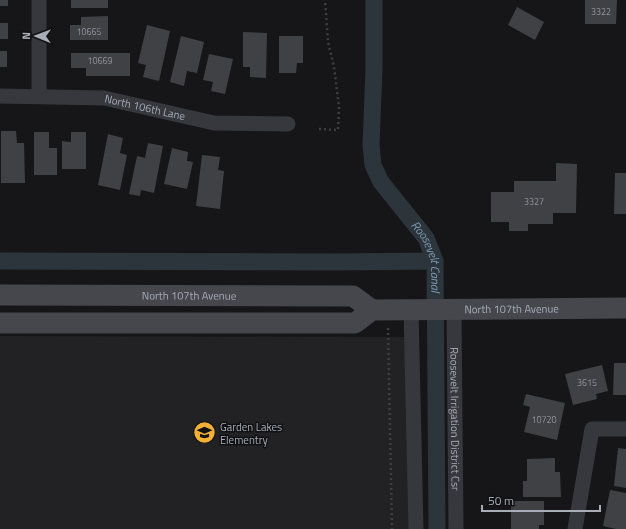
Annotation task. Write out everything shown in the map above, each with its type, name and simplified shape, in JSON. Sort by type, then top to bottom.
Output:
[{"type":"main road","name":"North 107th Avenue","points":[[0,295],[353,296],[380,310],[626,308]]},
{"type":"main road","points":[[0,323],[355,323],[380,310]]},
{"type":"street","points":[[39,0],[39,96]]},
{"type":"street","name":"North 106th Lane","points":[[0,96],[104,98],[214,123],[288,124]]},
{"type":"street","name":"Roosevelt Irrigation District Csr","points":[[454,309],[456,529]]},
{"type":"street","points":[[414,310],[416,529]]},
{"type":"street","points":[[575,529],[592,430],[626,429]]},
{"type":"path","points":[[319,129],[338,130],[339,106],[334,67],[328,42],[325,0]]},
{"type":"path","points":[[380,310],[392,529]]},
{"type":"shaded area","name":"Garden Lakes Elementry","points":[[0,336],[407,337],[411,529],[0,529]]},
{"type":"building","points":[[0,0],[8,0],[8,6],[0,6]]},
{"type":"building","points":[[71,0],[108,0],[108,8],[71,8]]},
{"type":"building","points":[[585,0],[617,0],[616,24],[585,24]]},
{"type":"building","points":[[517,7],[544,22],[535,40],[508,25]]},
{"type":"building","points":[[108,16],[108,40],[70,40],[70,25],[81,25],[81,17]]},
{"type":"building","points":[[0,23],[8,23],[8,39],[0,39]]},
{"type":"building","points":[[147,25],[170,31],[159,81],[143,77],[146,65],[138,63]]},
{"type":"building","points":[[243,32],[267,33],[266,78],[250,77],[250,67],[243,67]]},
{"type":"building","points":[[181,36],[204,42],[197,73],[187,71],[184,86],[170,82]]},
{"type":"building","points":[[279,36],[303,36],[303,63],[297,63],[296,73],[279,73]]},
{"type":"building","points":[[0,51],[7,51],[7,67],[0,67]]},
{"type":"building","points":[[71,53],[130,53],[130,76],[86,76],[86,68],[71,68]]},
{"type":"building","points":[[209,54],[233,59],[225,94],[211,91],[213,82],[203,80]]},
{"type":"building","points":[[1,131],[16,131],[17,143],[24,143],[25,183],[1,183]]},
{"type":"building","points":[[34,132],[49,132],[49,148],[57,148],[57,175],[34,175]]},
{"type":"building","points":[[71,132],[86,132],[86,169],[62,169],[62,141],[71,142]]},
{"type":"building","points":[[108,134],[123,138],[120,153],[127,155],[120,190],[98,185]]},
{"type":"building","points":[[148,143],[163,146],[154,193],[141,190],[140,196],[129,194],[137,156],[145,158]]},
{"type":"building","points":[[172,148],[188,152],[187,161],[193,162],[187,189],[164,184]]},
{"type":"building","points":[[202,155],[220,157],[218,170],[224,171],[220,209],[196,206]]},
{"type":"building","points":[[556,163],[577,164],[576,213],[553,213],[553,224],[528,224],[528,231],[509,231],[509,222],[491,222],[491,192],[514,192],[514,181],[556,181]]},
{"type":"building","points":[[615,173],[626,173],[626,214],[614,214]]},
{"type":"building","points":[[614,363],[626,363],[626,395],[613,395]]},
{"type":"building","points":[[602,365],[608,391],[596,394],[597,399],[573,405],[565,374]]},
{"type":"building","points":[[526,394],[565,403],[557,440],[524,432],[530,407],[523,405]]},
{"type":"building","points":[[618,448],[626,449],[626,488],[614,486]]},
{"type":"building","points":[[555,458],[555,472],[560,472],[561,497],[523,497],[523,481],[527,481],[527,459]]},
{"type":"building","points":[[610,490],[626,493],[626,529],[616,529],[603,526]]},
{"type":"building","points":[[511,501],[544,501],[544,525],[539,525],[539,529],[511,529]]},
{"type":"waterway","name":"Roosevelt Canal","points":[[374,0],[374,69],[371,145],[373,165],[381,182],[426,238],[435,261],[437,529]]},
{"type":"waterway","points":[[0,261],[435,261]]},
{"type":"place","name":"Garden Lakes Elementry","points":[[204,433]]}]
